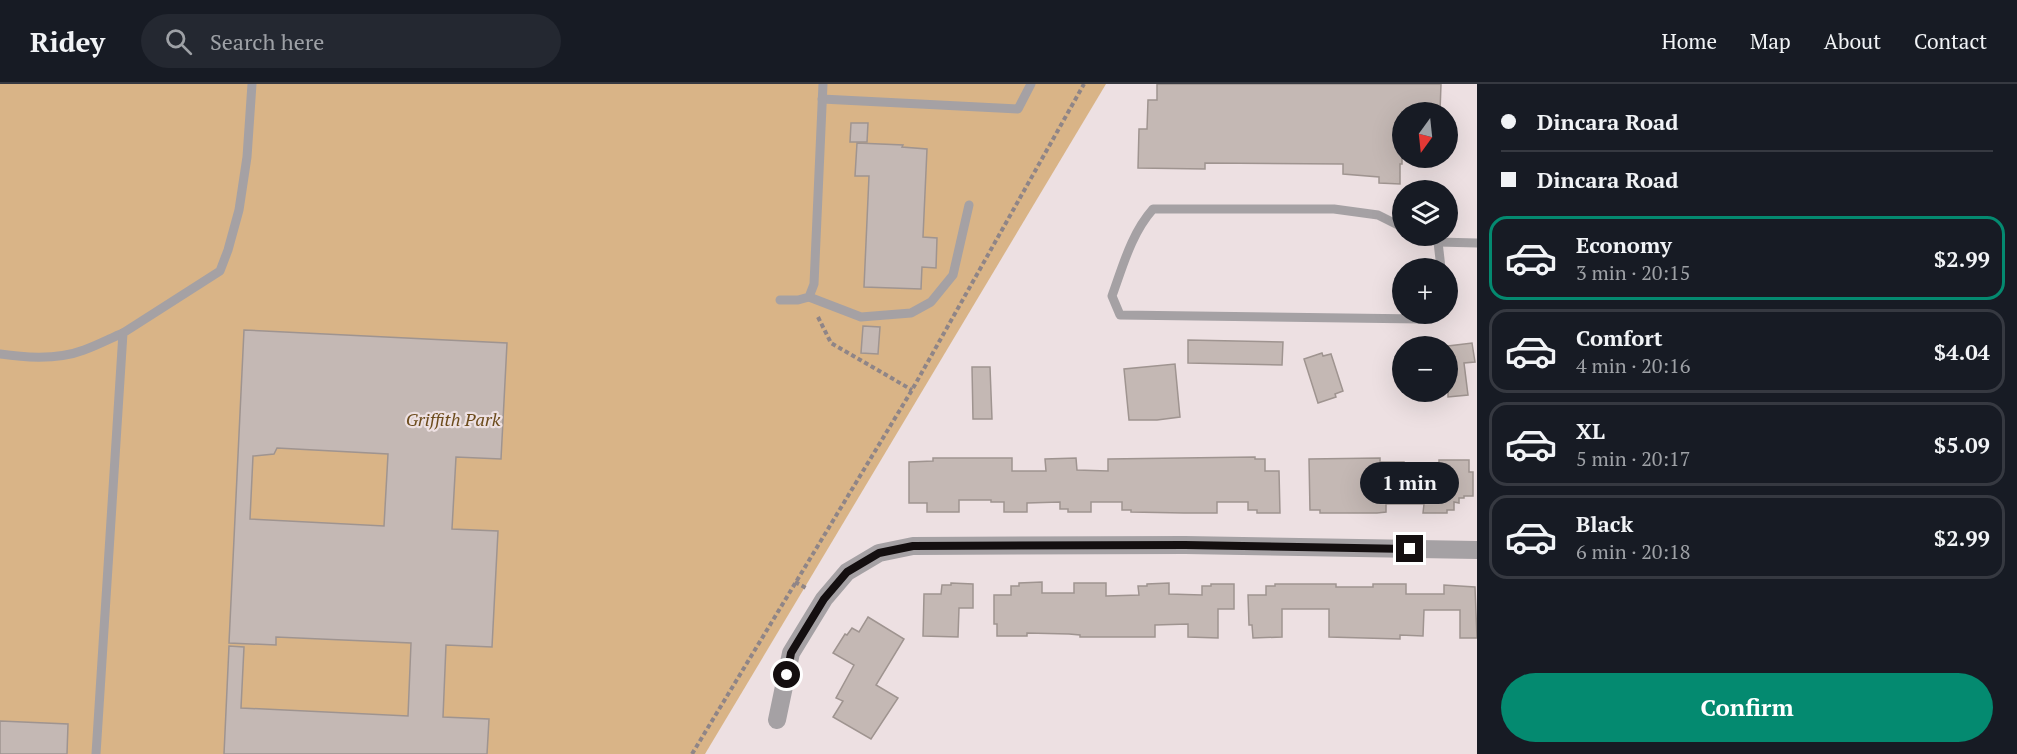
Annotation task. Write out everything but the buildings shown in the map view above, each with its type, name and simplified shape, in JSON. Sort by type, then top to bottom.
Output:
[{"type":"street","points":[[777,720],[791,653],[824,599],[847,572],[879,553],[913,546],[1173,545],[1477,550]]},
{"type":"lane","points":[[0,354],[24,357],[57,356],[83,351],[123,333],[220,271],[239,210],[247,157],[252,84]]},
{"type":"lane","points":[[809,297],[814,284],[823,84]]},
{"type":"lane","points":[[822,99],[1018,109],[1031,84]]},
{"type":"lane","points":[[780,300],[798,300],[809,297],[861,317],[911,313],[931,302],[953,275],[969,204]]},
{"type":"lane","points":[[1392,222],[1378,215],[1334,209],[1153,209],[1142,220],[1129,246],[1112,297],[1120,315],[1392,319]]},
{"type":"lane","points":[[1458,243],[1477,243]]},
{"type":"lane","points":[[96,754],[123,333]]},
{"type":"path","points":[[692,754],[912,390],[1084,84]]},
{"type":"path","points":[[809,297],[831,343],[912,390]]},
{"type":"green space","name":"Griffith Park","points":[[0,84],[1106,84],[705,754],[0,754]]},
{"type":"route","points":[[787,675],[791,653],[824,599],[847,572],[879,553],[913,546],[1185,545],[1410,549]]}]
